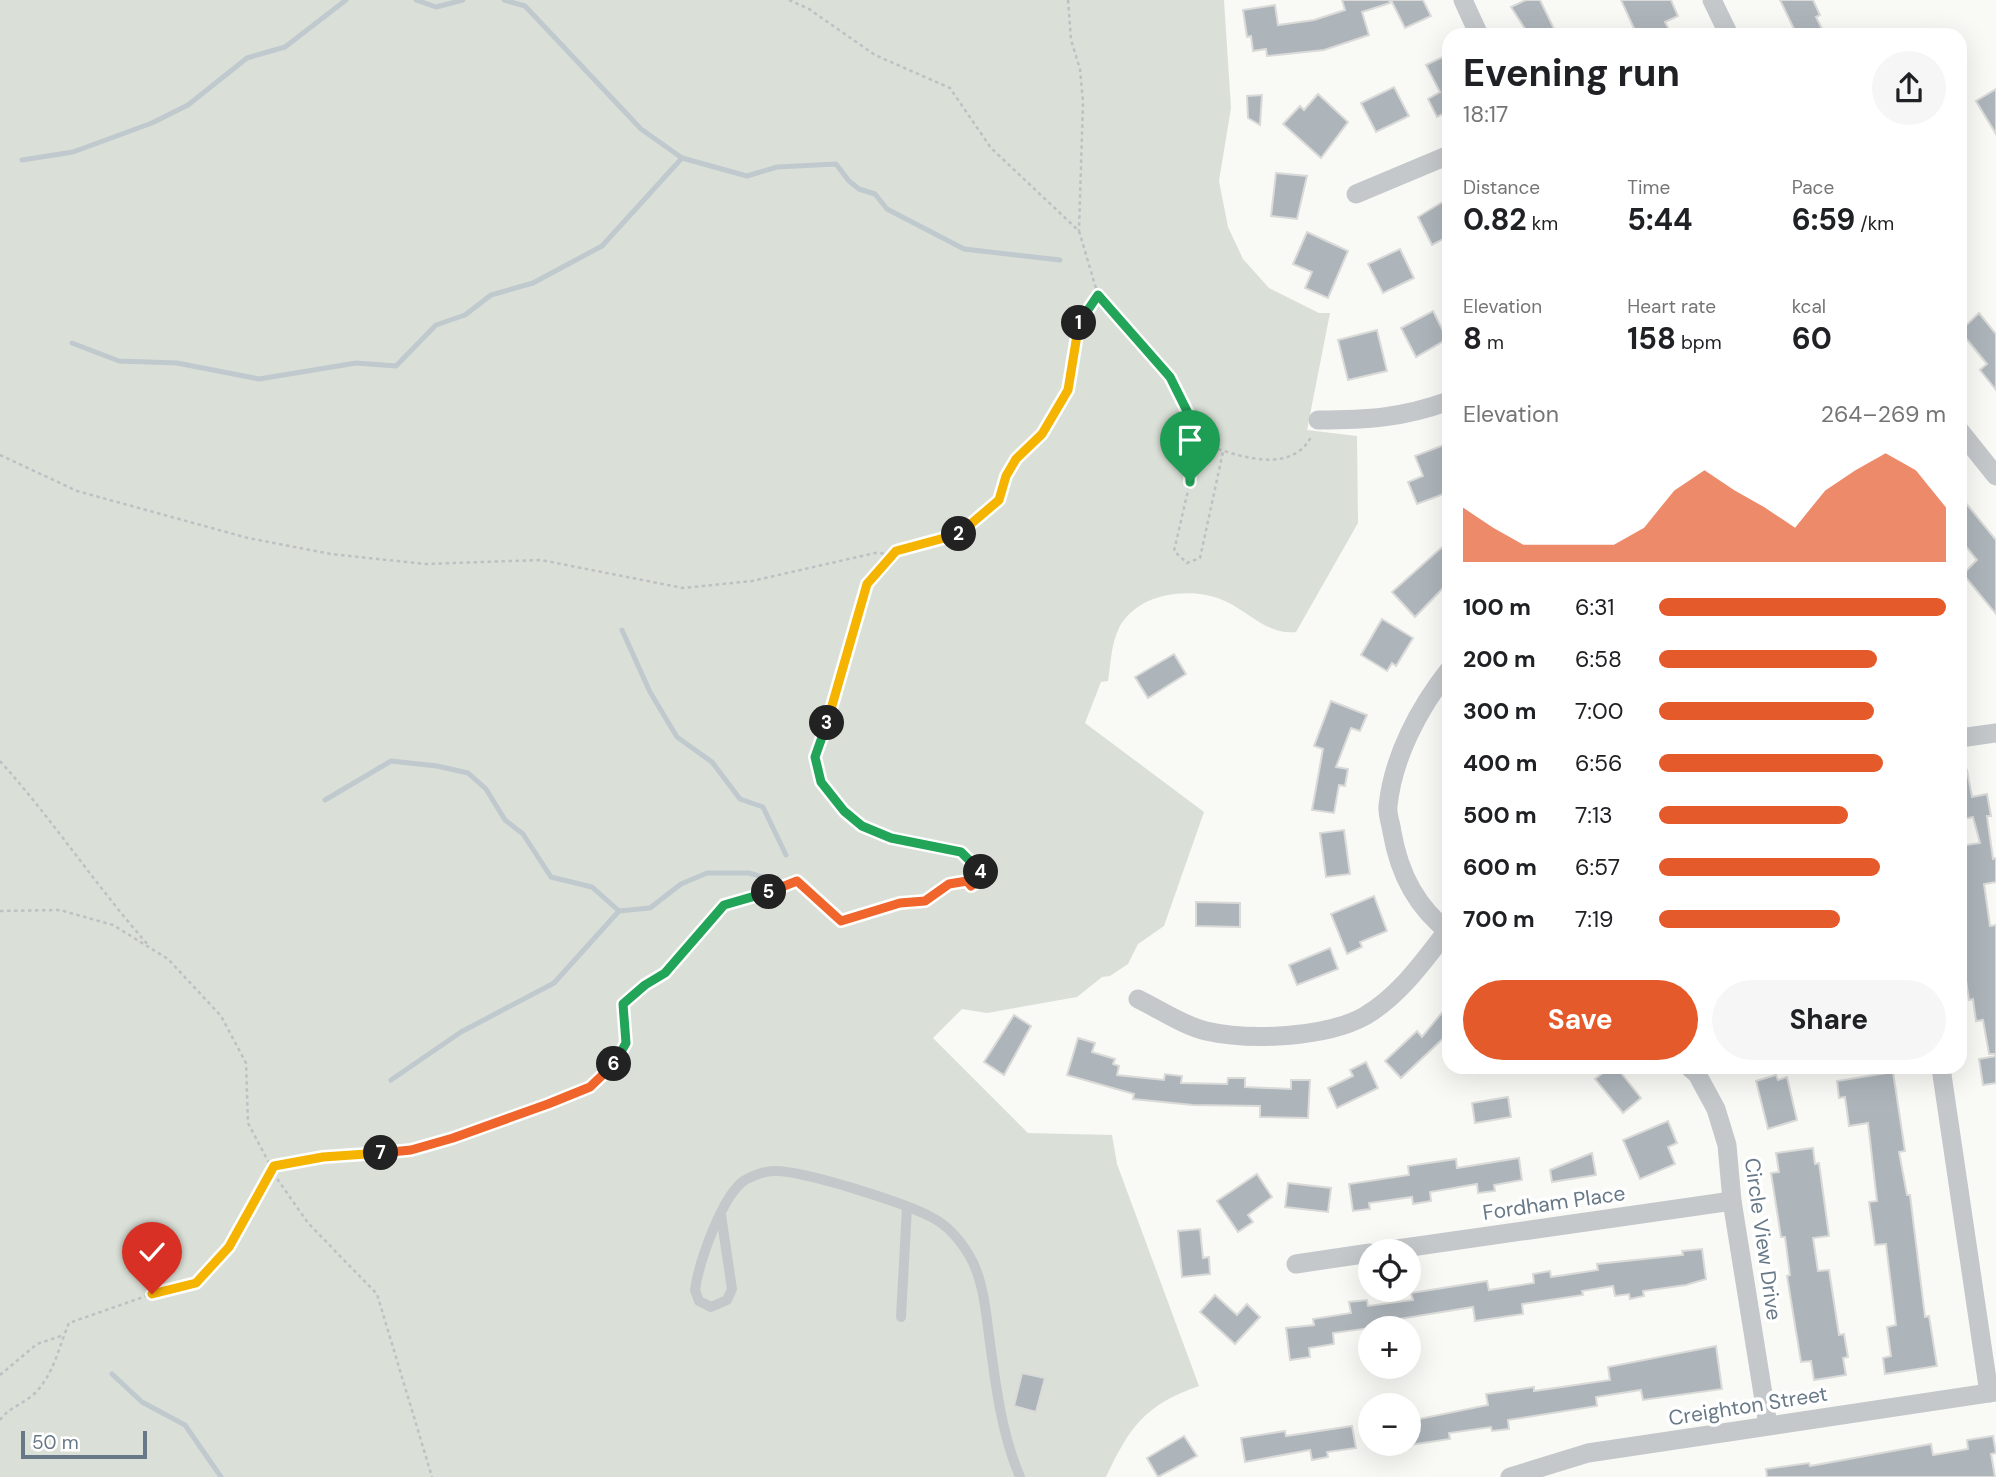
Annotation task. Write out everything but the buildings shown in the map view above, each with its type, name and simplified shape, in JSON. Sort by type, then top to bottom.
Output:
[{"type":"street","points":[[1463,0],[1476,28]]},
{"type":"street","points":[[1712,0],[1726,28]]},
{"type":"street","points":[[1356,194],[1442,158]]},
{"type":"street","points":[[1318,419],[1372,420],[1411,415],[1442,404]]},
{"type":"street","points":[[1967,440],[1996,476]]},
{"type":"street","points":[[1442,681],[1416,721],[1398,761],[1388,808],[1397,859],[1419,905],[1442,926]]},
{"type":"street","points":[[1967,737],[1996,733]]},
{"type":"street","points":[[1138,999],[1205,1031],[1265,1035],[1320,1032],[1364,1016],[1405,984],[1442,939]]},
{"type":"street","name":"Circle View Drive","points":[[1697,1074],[1716,1109],[1727,1145],[1732,1200],[1768,1425]]},
{"type":"street","points":[[1942,1074],[1992,1392]]},
{"type":"street","name":"Fordham Place","points":[[1421,1245],[1732,1200]]},
{"type":"street","points":[[1296,1264],[1358,1255]]},
{"type":"street","name":"Creighton Street","points":[[1510,1477],[1588,1453],[1992,1392]]},
{"type":"lane","points":[[721,1215],[732,1289],[727,1300],[711,1307],[699,1301],[695,1290],[721,1215],[737,1187],[753,1176],[772,1171],[808,1176],[906,1206],[946,1226],[974,1263],[987,1316],[1004,1428],[1020,1477]]},
{"type":"lane","points":[[901,1317],[906,1206]]},
{"type":"path","points":[[789,0],[809,9],[876,55],[950,88],[991,148],[1079,231]]},
{"type":"path","points":[[1068,0],[1071,40],[1080,69],[1083,103],[1079,231],[1098,295],[1170,377],[1204,444],[1261,462],[1286,456],[1310,439],[1318,419]]},
{"type":"path","points":[[0,455],[77,491],[248,538],[331,554],[425,564],[541,560],[683,588],[752,581],[875,553],[894,554],[962,533],[999,500],[1006,476],[1016,459],[1042,434],[1068,390],[1077,326],[1098,295]]},
{"type":"path","points":[[1191,419],[1190,482],[1174,551],[1187,563],[1200,558],[1223,451]]},
{"type":"path","points":[[0,1420],[6,1412],[35,1393],[54,1367],[69,1323],[94,1312],[196,1283],[229,1247],[274,1166],[323,1157],[411,1150],[453,1138],[590,1087],[608,1072],[626,1043],[623,1004],[645,985],[665,973],[724,905],[758,897],[797,881],[841,921],[900,903],[925,901],[949,884],[967,881],[971,886],[985,877],[961,852],[891,838],[862,826],[844,811],[821,782],[815,757],[832,713],[867,584],[894,554]]},
{"type":"path","points":[[0,761],[43,809],[110,902],[151,948]]},
{"type":"path","points":[[0,911],[60,910],[113,925],[168,959],[221,1016],[246,1063],[248,1123],[272,1169],[308,1223],[377,1294],[432,1477]]},
{"type":"path","points":[[0,1374],[37,1344],[64,1335]]},
{"type":"shaded area","points":[[0,0],[1224,0],[1231,108],[1219,181],[1228,227],[1243,259],[1269,288],[1319,313],[1330,313],[1307,430],[1357,436],[1358,523],[1296,632],[1268,627],[1225,601],[1197,594],[1166,595],[1139,606],[1128,616],[1114,640],[1108,681],[1101,682],[1085,723],[1204,812],[1164,926],[1138,944],[1128,964],[1110,976],[1102,977],[1077,997],[987,1013],[962,1009],[933,1038],[1028,1133],[1112,1135],[1117,1164],[1199,1386],[1165,1401],[1141,1420],[1123,1444],[1106,1477],[0,1477]]},
{"type":"waterway","points":[[22,160],[73,152],[152,123],[188,105],[247,58],[285,47],[346,0]]},
{"type":"waterway","points":[[416,0],[436,7],[463,0]]},
{"type":"waterway","points":[[504,0],[525,6],[641,129],[682,158]]},
{"type":"waterway","points":[[72,343],[119,361],[177,363],[259,379],[356,363],[396,366],[436,325],[465,315],[491,295],[533,283],[602,246],[682,158],[747,176],[777,167],[836,164],[849,181],[859,189],[875,194],[887,209],[964,249],[1060,260]]},
{"type":"waterway","points":[[622,630],[650,692],[677,737],[712,762],[740,799],[763,807],[786,855]]},
{"type":"waterway","points":[[325,800],[391,761],[437,766],[468,773],[486,789],[505,820],[523,834],[551,877],[592,887],[619,911]]},
{"type":"waterway","points":[[391,1080],[461,1032],[554,983],[619,911],[650,908],[681,884],[707,873],[749,873],[773,880]]},
{"type":"waterway","points":[[112,1374],[142,1402],[185,1425],[221,1477]]},
{"type":"route","points":[[152,1294],[196,1283],[229,1247],[274,1166],[323,1157],[411,1150],[453,1138],[590,1087],[608,1072],[620,1057],[626,1043],[623,1004],[645,985],[665,973],[724,905],[758,897],[797,881],[841,921],[900,903],[925,901],[949,884],[967,881],[971,886],[985,877],[961,852],[891,838],[862,826],[844,811],[821,782],[815,757],[832,713],[867,584],[896,551],[962,533],[999,500],[1006,476],[1016,459],[1042,434],[1068,390],[1077,326],[1098,295],[1170,377],[1191,419],[1190,482]]}]
